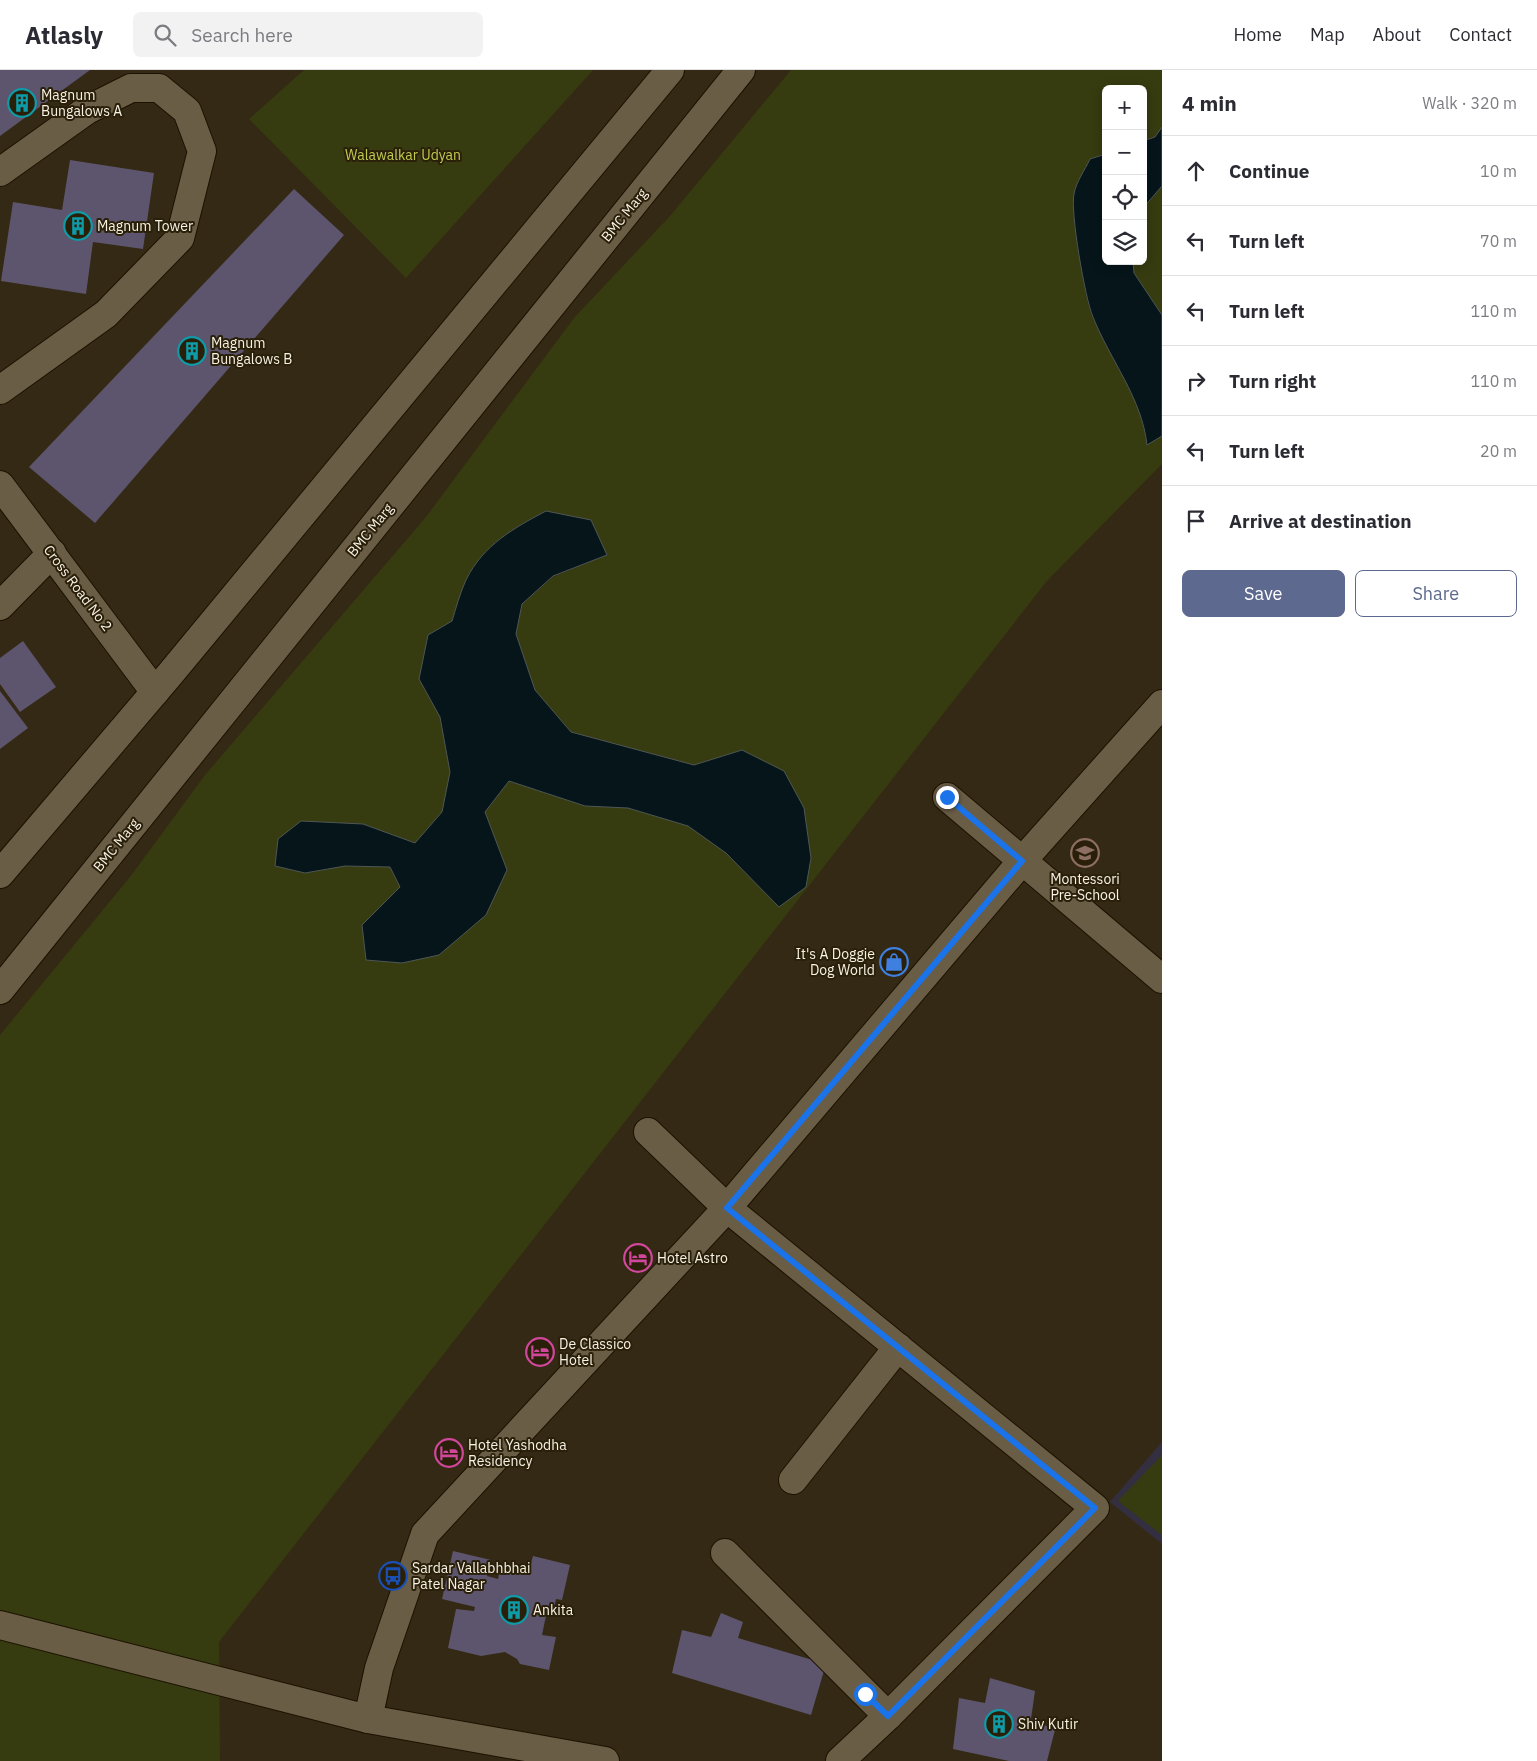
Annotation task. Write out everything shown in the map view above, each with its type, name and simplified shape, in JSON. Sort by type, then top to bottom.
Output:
[{"type":"street","points":[[0,874],[155,692],[670,70]]},
{"type":"street","name":"BMC Marg","points":[[0,990],[741,70]]},
{"type":"street","points":[[0,172],[86,110],[131,88],[159,88],[186,111],[202,151],[180,238],[106,314],[0,390]]},
{"type":"street","name":"Cross Road No 2","points":[[0,485],[155,692]]},
{"type":"street","points":[[0,606],[52,553]]},
{"type":"street","points":[[368,1718],[379,1668],[425,1534],[727,1208],[1022,861],[1162,704]]},
{"type":"street","points":[[947,797],[1162,979]]},
{"type":"street","points":[[648,1132],[727,1208],[1095,1508],[888,1716],[840,1761]]},
{"type":"street","points":[[793,1480],[898,1347]]},
{"type":"street","points":[[725,1553],[888,1716]]},
{"type":"street","points":[[0,1625],[368,1718],[605,1761]]},
{"type":"shaded area","points":[[1162,127],[1162,186],[1147,203],[1147,140],[1155,137]]},
{"type":"shaded area","points":[[1102,155],[1102,265],[1133,265],[1134,273],[1162,315],[1162,436],[1147,445],[1139,411],[1100,333],[1086,293],[1076,236],[1073,203],[1077,185],[1090,159]]},
{"type":"shaded area","points":[[546,511],[591,520],[607,555],[553,576],[522,604],[516,634],[535,690],[571,732],[694,765],[742,750],[784,771],[804,808],[811,858],[806,887],[779,907],[726,853],[688,826],[628,808],[585,806],[509,781],[485,812],[507,870],[486,915],[439,955],[402,963],[366,960],[362,925],[400,887],[390,867],[345,866],[305,873],[275,866],[278,839],[301,821],[363,824],[415,843],[442,812],[450,772],[440,717],[419,679],[428,635],[452,621],[466,580],[490,547],[511,531]]},
{"type":"shaded area","points":[[1162,1442],[1162,1544],[1110,1502]]},
{"type":"green space","name":"Walawalkar Udyan","points":[[304,70],[593,70],[406,278],[249,119]]},
{"type":"green space","points":[[791,70],[1162,70],[1162,127],[1155,137],[1147,140],[1147,85],[1102,85],[1102,155],[1090,159],[1077,185],[1073,204],[1079,257],[1086,295],[1093,319],[1133,396],[1144,428],[1147,445],[1162,436],[1162,464],[1046,582],[219,1642],[220,1761],[0,1761],[0,1035],[130,877],[205,775],[426,517],[574,318],[670,216]],"holes":[[[607,555],[553,577],[522,604],[516,634],[535,690],[571,732],[694,766],[742,750],[779,907],[726,853],[688,826],[628,808],[584,806],[509,781],[485,812],[507,870],[402,963],[366,960],[362,925],[401,887],[390,867],[345,866],[305,873],[276,866],[278,839],[363,824],[415,843],[442,812],[450,772],[440,717],[419,679],[452,621],[466,580]]]},
{"type":"green space","points":[[1162,186],[1162,315],[1134,273],[1133,265],[1147,265],[1147,203]]},
{"type":"green space","points":[[1162,1455],[1162,1535],[1118,1501]]},
{"type":"building","name":"Magnum Bungalows A","points":[[0,70],[90,70],[0,136]]},
{"type":"building","name":"Magnum Tower","points":[[70,160],[154,173],[143,249],[93,242],[86,294],[1,281],[13,202],[62,210]]},
{"type":"building","name":"Magnum Bungalows B","points":[[294,189],[344,235],[95,523],[29,467]]},
{"type":"building","points":[[23,641],[56,687],[20,712],[0,684],[0,658]]},
{"type":"building","points":[[0,691],[28,728],[0,749]]},
{"type":"building","name":"Ankita","points":[[453,1551],[491,1560],[487,1576],[498,1579],[501,1564],[529,1571],[533,1556],[570,1565],[562,1600],[556,1599],[553,1612],[547,1611],[542,1635],[556,1637],[549,1670],[520,1664],[517,1659],[505,1652],[481,1656],[448,1648],[456,1609],[474,1611],[475,1607],[442,1599]]},
{"type":"building","points":[[721,1613],[743,1622],[738,1638],[826,1664],[811,1715],[672,1673],[682,1630],[711,1637]]},
{"type":"building","name":"Shiv Kutir","points":[[990,1678],[1035,1691],[1031,1719],[1055,1730],[1047,1761],[1009,1761],[953,1749],[959,1698],[985,1703]]},
{"type":"place","name":"Magnum Bungalows A","points":[[22,103]]},
{"type":"place","name":"Magnum Tower","points":[[78,226]]},
{"type":"place","name":"Magnum Bungalows B","points":[[192,351]]},
{"type":"place","name":"Montessori Pre-School","points":[[1085,853]]},
{"type":"place","name":"It's A Doggie Dog World","points":[[894,962]]},
{"type":"place","name":"Hotel Astro","points":[[638,1258]]},
{"type":"place","name":"De Classico Hotel","points":[[540,1352]]},
{"type":"place","name":"Hotel Yashodha Residency","points":[[449,1453]]},
{"type":"place","name":"Sardar Vallabhbhai Patel Nagar","points":[[393,1576]]},
{"type":"place","name":"Ankita","points":[[514,1610]]},
{"type":"place","name":"Shiv Kutir","points":[[999,1724]]},
{"type":"route","points":[[865,1694],[888,1716],[1095,1508],[727,1208],[1022,861],[947,797]]}]
